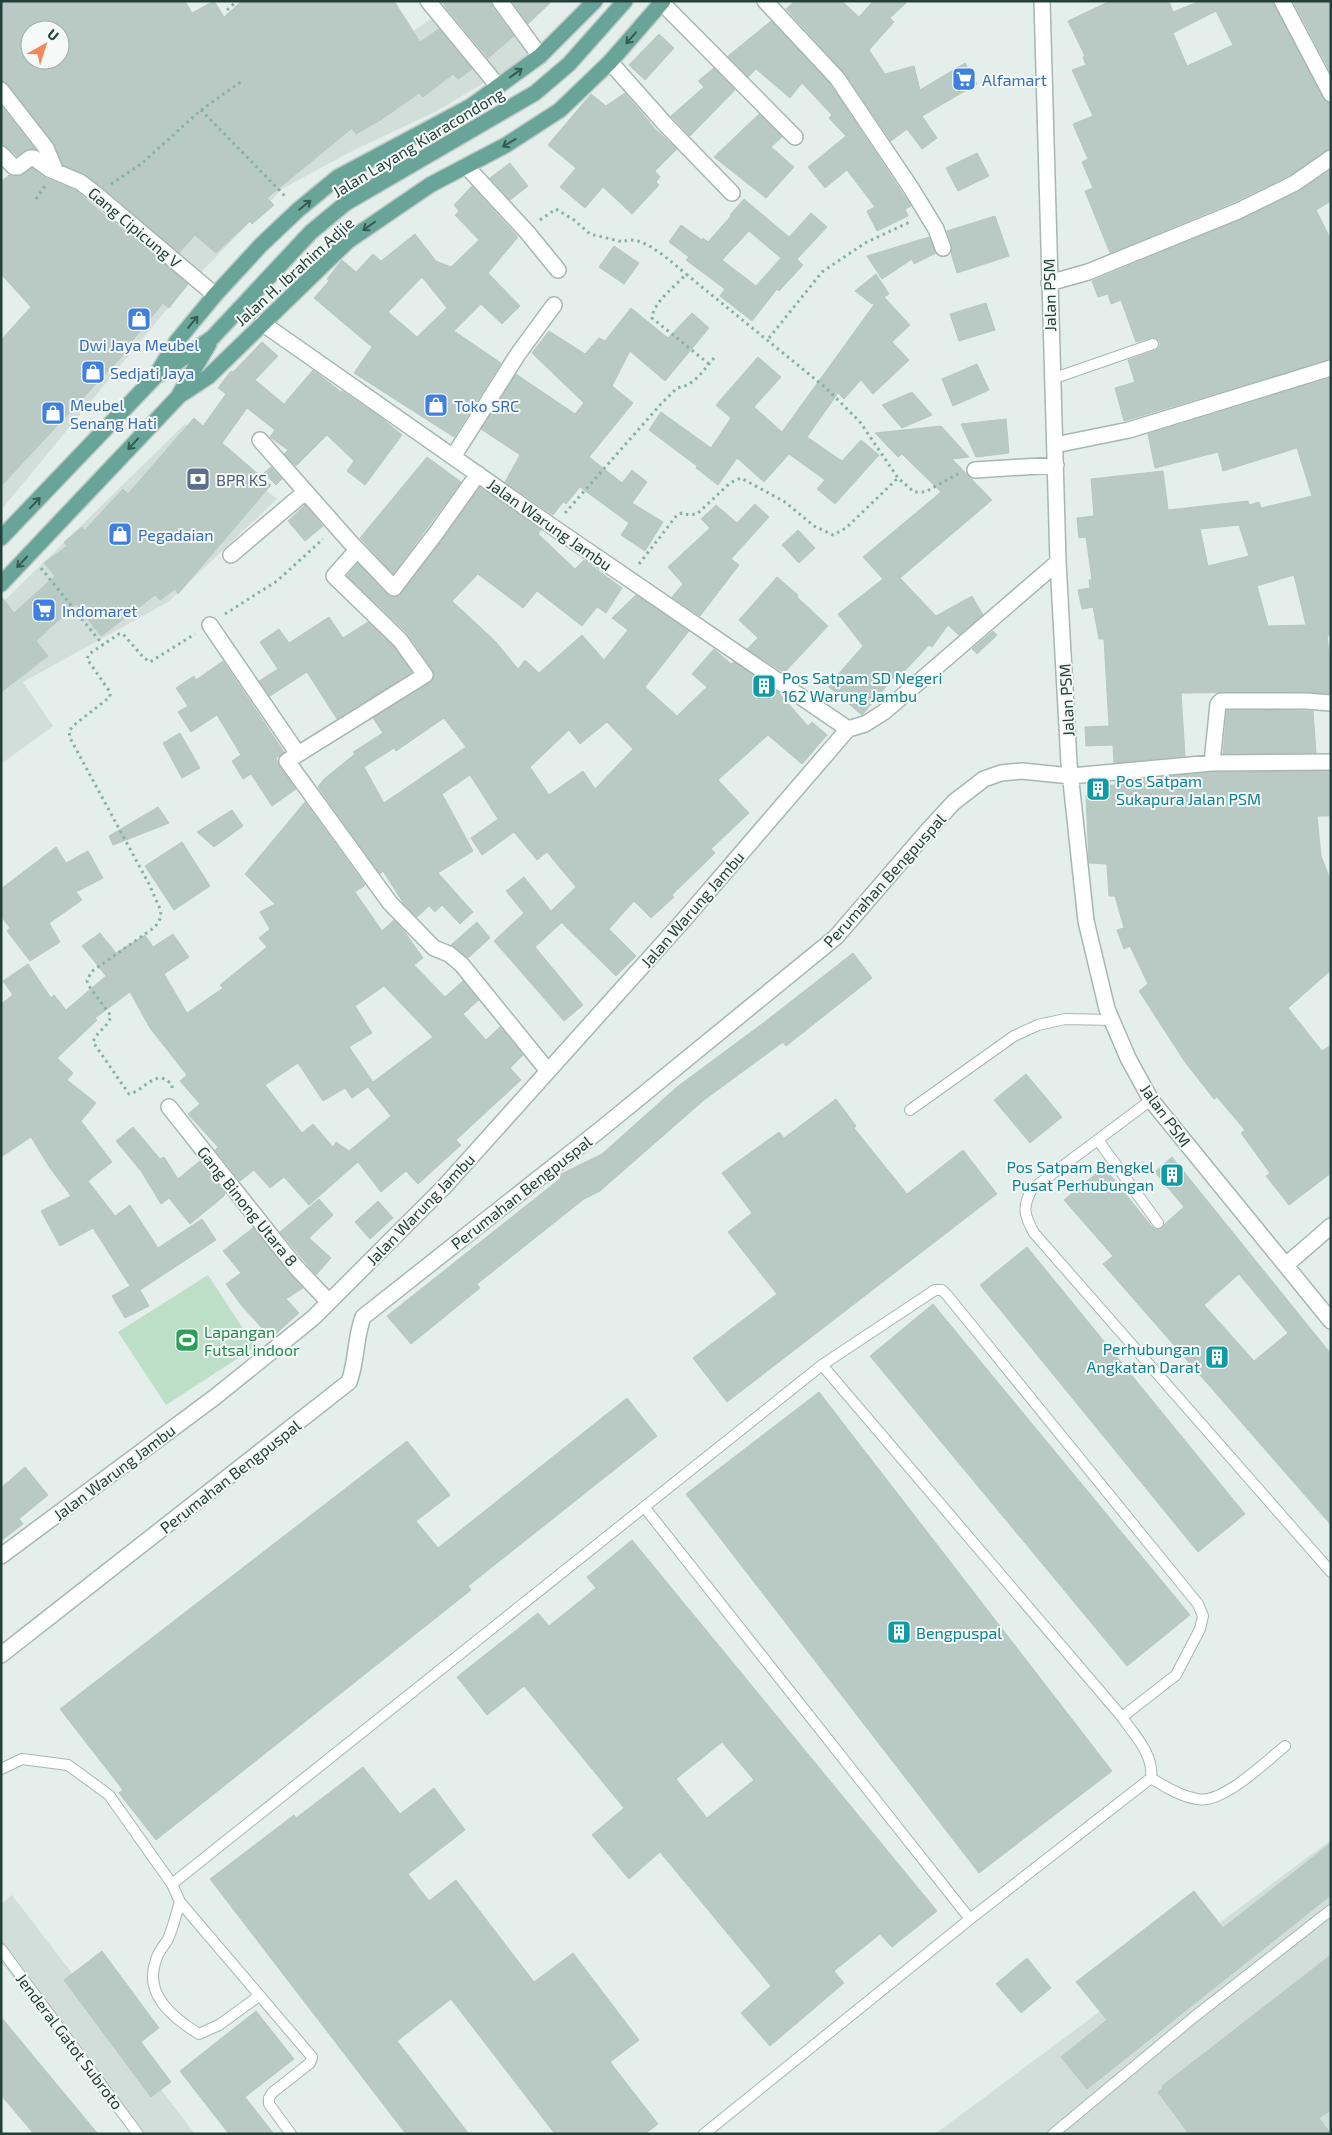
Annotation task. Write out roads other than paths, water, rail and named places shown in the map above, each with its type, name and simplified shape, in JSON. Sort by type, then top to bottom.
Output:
[{"type":"main road","points":[[1,538],[158,375],[177,341],[215,296],[262,245],[298,210],[338,177],[470,106],[540,56],[595,1]]},
{"type":"main road","name":"Jalan Layang Kiaracondong","points":[[180,392],[212,338],[311,232],[346,203],[536,93],[568,64],[625,1]]},
{"type":"main road","name":"Jalan H. Ibrahim Adjie","points":[[1,584],[180,392],[208,377],[348,241],[416,195],[506,145],[554,114],[573,99],[610,62],[662,2]]},
{"type":"main road","name":"Jalan Layang Kiaracondong","points":[[158,375],[212,338]]},
{"type":"street","points":[[428,1],[498,86]]},
{"type":"street","points":[[500,1],[540,56]]},
{"type":"street","points":[[765,1],[837,78],[888,152],[927,214],[936,229],[943,248]]},
{"type":"street","name":"Jalan PSM","points":[[1042,1],[1058,562],[1071,776],[1086,921],[1107,1009],[1128,1058],[1151,1100],[1331,1321]]},
{"type":"street","points":[[1282,1],[1331,94]]},
{"type":"street","points":[[662,2],[795,137]]},
{"type":"street","points":[[610,62],[666,125],[732,193]]},
{"type":"street","points":[[1,90],[46,148],[62,175]]},
{"type":"street","name":"Gang Cipicung V","points":[[1,154],[14,167],[18,167],[30,158],[34,158],[62,175],[80,182],[215,296]]},
{"type":"street","points":[[1049,283],[1088,272],[1238,211],[1296,183],[1331,158]]},
{"type":"street","points":[[466,166],[527,232],[558,270]]},
{"type":"street","points":[[453,457],[518,354],[554,305]]},
{"type":"street","name":"Jalan Warung Jambu","points":[[1,1556],[215,1397],[314,1318],[444,1187],[682,922],[848,729],[553,527],[262,323]]},
{"type":"street","points":[[1055,445],[1129,430],[1331,368]]},
{"type":"street","points":[[260,440],[336,527],[394,588],[478,474]]},
{"type":"street","points":[[975,470],[1056,465]]},
{"type":"street","points":[[231,555],[305,492]]},
{"type":"street","points":[[357,550],[334,576],[400,640],[425,675],[287,760],[390,903],[434,948],[449,954],[462,966],[548,1071]]},
{"type":"street","points":[[848,729],[865,724],[884,712],[1058,562]]},
{"type":"street","points":[[210,625],[298,754]]},
{"type":"street","points":[[1212,763],[1218,704],[1221,701],[1306,701],[1331,703]]},
{"type":"street","name":"Perumahan Bengpuspal","points":[[1,1655],[349,1382],[354,1369],[358,1330],[363,1317],[609,1123],[836,937],[954,802],[984,779],[1001,773],[1022,770],[1071,776],[1212,763],[1331,762]]},
{"type":"street","name":"Gang Binong Utara 8","points":[[169,1107],[295,1266],[329,1302]]},
{"type":"street","points":[[1286,1265],[1331,1226]]},
{"type":"lane","points":[[1052,379],[1152,344]]},
{"type":"lane","points":[[910,1110],[1014,1036],[1038,1025],[1066,1019],[1112,1020]]},
{"type":"lane","points":[[1151,1100],[1032,1189],[1025,1201],[1025,1218],[1034,1233],[1331,1572]]},
{"type":"lane","points":[[1098,1140],[1158,1223]]},
{"type":"lane","points":[[172,1884],[822,1365],[935,1290],[942,1290],[947,1295],[1198,1604],[1203,1616],[1200,1629],[1176,1675],[1122,1716]]},
{"type":"lane","points":[[704,2134],[970,1919],[1151,1778],[1152,1767],[1149,1756],[1122,1716],[822,1365]]},
{"type":"lane","points":[[645,1508],[970,1919]]},
{"type":"lane","points":[[1151,1778],[1176,1793],[1199,1800],[1226,1793],[1285,1746]]},
{"type":"lane","points":[[1,1770],[22,1759],[68,1765],[110,1795],[172,1884],[180,1902],[312,2057],[310,2063],[304,2069],[272,2093],[269,2098],[269,2104],[291,2134]]},
{"type":"lane","points":[[180,1902],[168,1938],[156,1959],[152,1977],[156,1994],[176,2020],[198,2034],[219,2025],[259,1996]]},
{"type":"lane","points":[[1053,2134],[1194,2017],[1331,1910]]},
{"type":"lane","name":"Jenderal Gatot Subroto","points":[[1,1949],[138,2134]]},
{"type":"place","name":"Alfamart","points":[[964,79]]},
{"type":"place","name":"Dwi Jaya Meubel","points":[[139,319]]},
{"type":"place","name":"Sedjati Jaya","points":[[93,372]]},
{"type":"place","name":"Toko SRC","points":[[436,405]]},
{"type":"place","name":"Meubel Senang Hati","points":[[53,413]]},
{"type":"place","name":"BPR KS","points":[[198,479]]},
{"type":"place","name":"Pegadaian","points":[[120,534]]},
{"type":"place","name":"Indomaret","points":[[44,610]]},
{"type":"place","name":"Pos Satpam SD Negeri 162 Warung Jambu","points":[[764,686]]},
{"type":"place","name":"Pos Satpam Sukapura Jalan PSM","points":[[1098,789]]},
{"type":"place","name":"Pos Satpam Bengkel Pusat Perhubungan","points":[[1172,1175]]},
{"type":"place","name":"Lapangan Futsal indoor","points":[[187,1340]]},
{"type":"place","name":"Perhubungan Angkatan Darat","points":[[1217,1357]]},
{"type":"place","name":"Bengpuspal","points":[[899,1632]]}]
